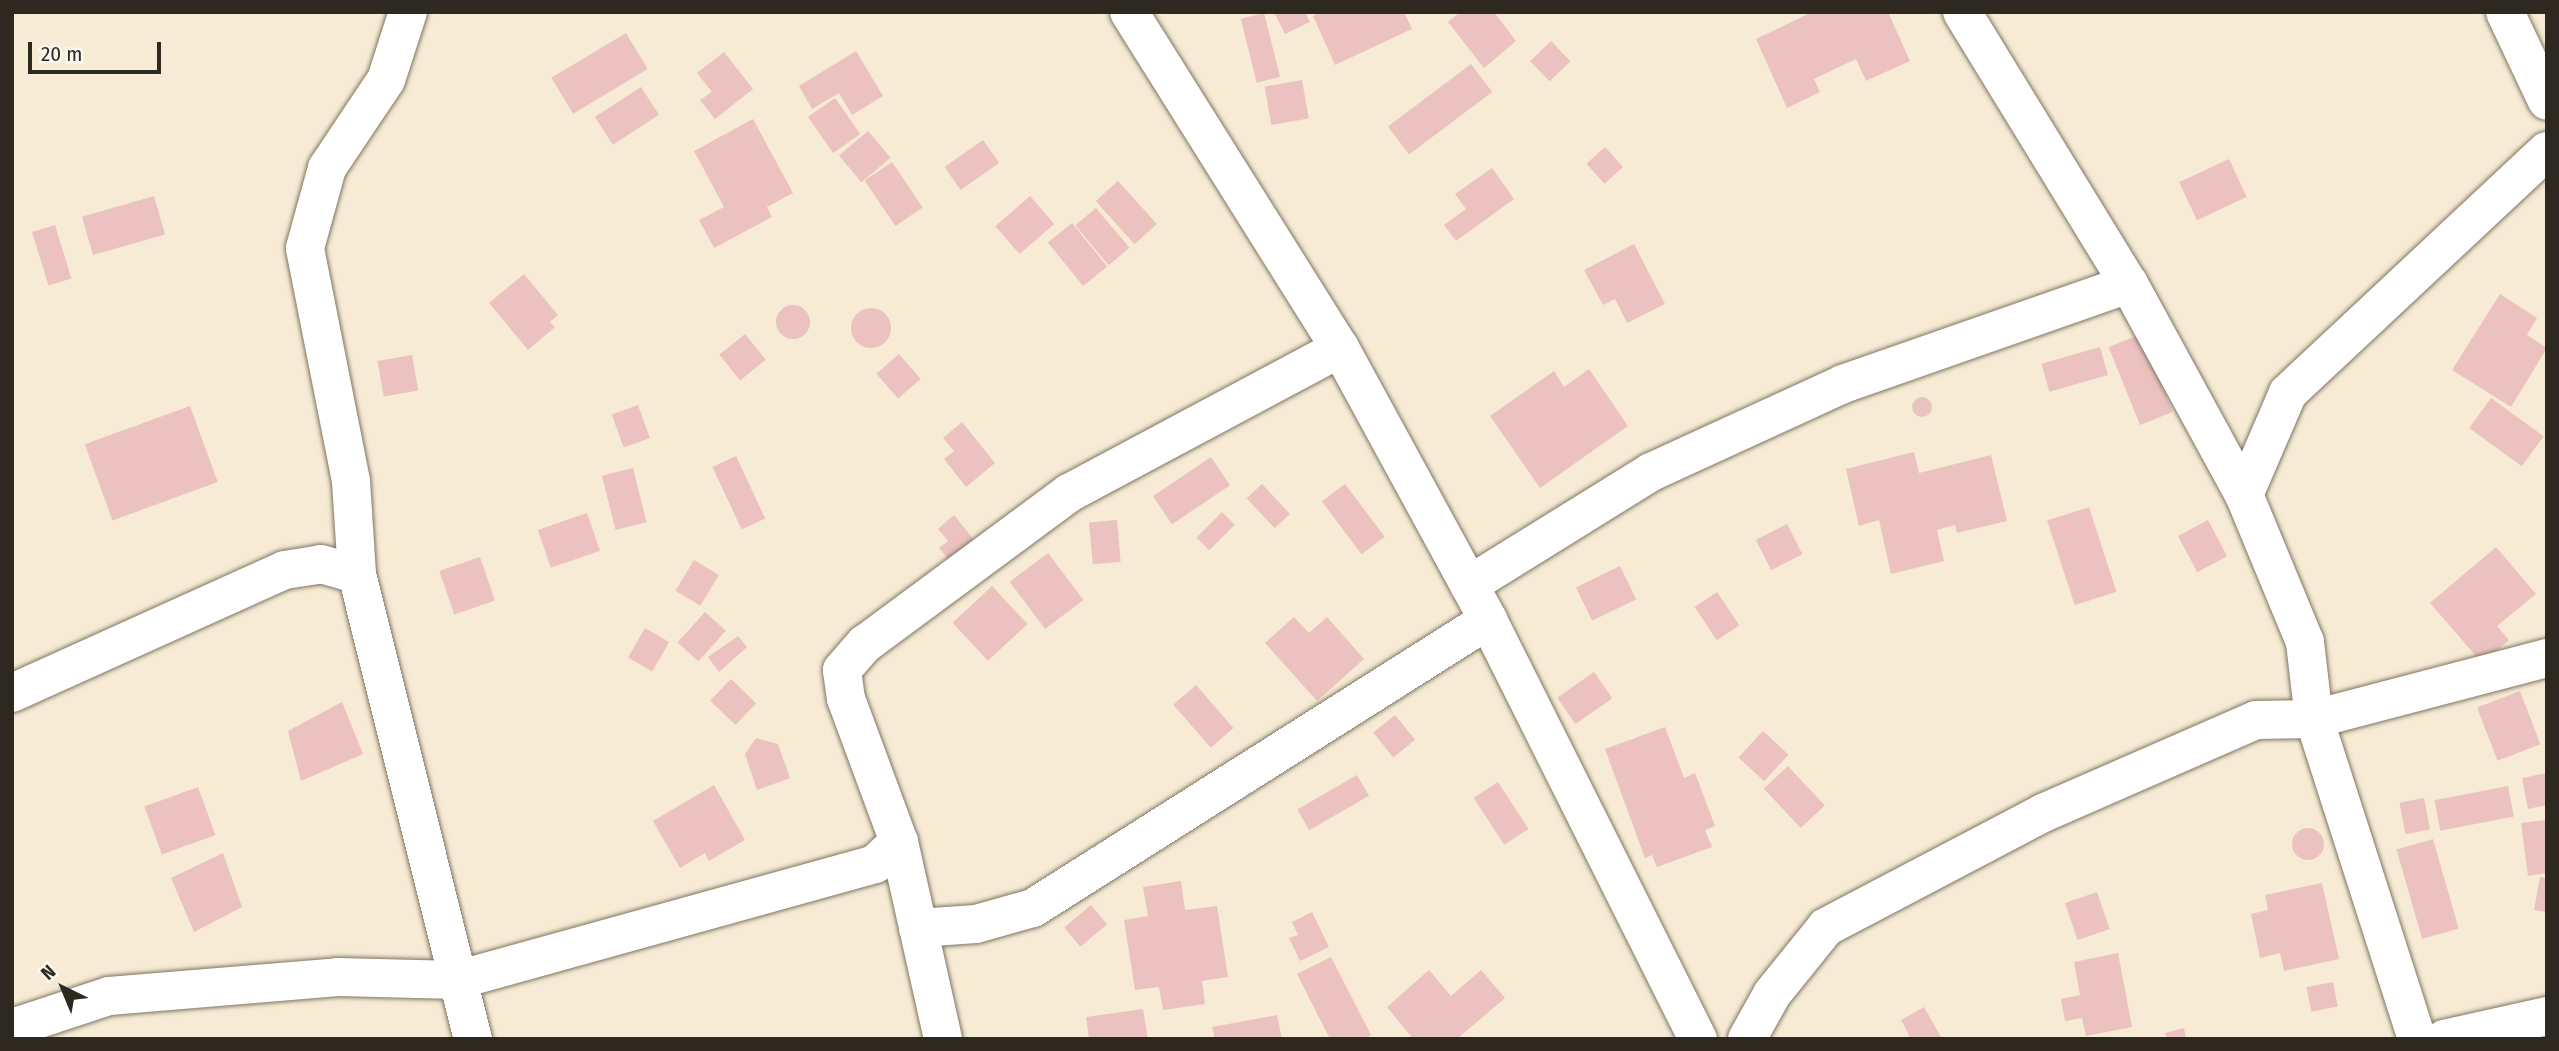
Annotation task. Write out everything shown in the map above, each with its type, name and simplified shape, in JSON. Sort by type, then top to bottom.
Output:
[{"type":"street","points":[[408,12],[386,80],[327,168],[305,248],[351,481],[357,574],[474,1039]]},
{"type":"street","points":[[1129,12],[1340,348],[1488,620],[1698,1039]]},
{"type":"street","points":[[1962,12],[2129,284],[2244,495],[2305,642],[2314,719],[2417,1039]]},
{"type":"street","points":[[2505,12],[2547,101]]},
{"type":"street","points":[[2244,495],[2288,393],[2547,151]]},
{"type":"street","points":[[1469,584],[1651,472],[1831,390],[2129,284]]},
{"type":"street","points":[[943,1039],[899,842],[846,699],[842,670],[865,644],[1069,493],[1340,348]]},
{"type":"street","points":[[12,693],[285,570],[321,564],[357,574]]},
{"type":"street","points":[[918,928],[976,924],[1032,908],[1488,620]]},
{"type":"street","points":[[1747,1039],[1772,994],[1826,928],[2043,813],[2256,720],[2314,719],[2547,658]]},
{"type":"street","points":[[12,1028],[109,996],[338,977],[457,980],[875,864],[899,842]]},
{"type":"street","points":[[2444,1039],[2547,1016]]},
{"type":"building","points":[[1274,12],[1305,12],[1310,22],[1285,34]]},
{"type":"building","points":[[1321,12],[1404,12],[1412,29],[1335,65],[1313,16]]},
{"type":"building","points":[[1460,12],[1494,12],[1516,41],[1484,68],[1448,22]]},
{"type":"building","points":[[1812,12],[1888,12],[1910,61],[1866,81],[1856,59],[1814,79],[1820,92],[1787,108],[1756,39]]},
{"type":"building","points":[[1264,13],[1280,77],[1257,83],[1241,19]]},
{"type":"building","points":[[626,33],[648,69],[573,114],[551,78]]},
{"type":"building","points":[[1551,41],[1570,61],[1550,81],[1530,61]]},
{"type":"building","points":[[856,51],[883,96],[852,115],[839,93],[812,109],[799,86]]},
{"type":"building","points":[[724,52],[753,89],[715,119],[700,100],[712,92],[697,73]]},
{"type":"building","points":[[1471,64],[1492,92],[1409,155],[1388,127]]},
{"type":"building","points":[[1302,80],[1309,118],[1271,125],[1265,87]]},
{"type":"building","points":[[641,87],[659,115],[613,145],[595,117]]},
{"type":"building","points":[[835,98],[860,134],[833,153],[808,117]]},
{"type":"building","points":[[753,119],[793,193],[767,207],[772,217],[714,248],[699,220],[724,207],[694,151]]},
{"type":"building","points":[[868,131],[890,158],[861,182],[839,155]]},
{"type":"building","points":[[983,140],[999,163],[961,190],[944,167]]},
{"type":"building","points":[[1605,147],[1623,167],[1604,184],[1586,164]]},
{"type":"building","points":[[2229,159],[2247,197],[2197,220],[2179,182]]},
{"type":"building","points":[[892,162],[923,208],[895,226],[865,180]]},
{"type":"building","points":[[1492,168],[1514,199],[1456,241],[1444,225],[1466,209],[1455,194]]},
{"type":"building","points":[[1118,181],[1157,224],[1135,244],[1096,201]]},
{"type":"building","points":[[154,196],[165,234],[93,255],[82,217]]},
{"type":"building","points":[[1030,196],[1054,224],[1020,254],[995,226]]},
{"type":"building","points":[[1096,208],[1129,248],[1109,265],[1075,225]]},
{"type":"building","points":[[1072,223],[1107,267],[1083,286],[1048,243]]},
{"type":"building","points":[[55,225],[71,279],[48,286],[32,232]]},
{"type":"building","points":[[1634,244],[1665,304],[1627,323],[1615,299],[1603,305],[1584,270]]},
{"type":"building","points":[[524,274],[558,315],[550,322],[555,327],[528,350],[489,303]]},
{"type":"building","points":[[2500,294],[2537,318],[2527,335],[2547,348],[2511,407],[2452,370]]},
{"type":"building","points":[[793,305],[805,310],[810,322],[805,334],[793,339],[781,334],[776,322],[781,310]]},
{"type":"building","points":[[871,308],[885,314],[891,328],[885,342],[871,348],[857,342],[851,328],[857,314]]},
{"type":"building","points":[[745,334],[766,360],[740,380],[719,355]]},
{"type":"building","points":[[2141,334],[2172,412],[2140,425],[2109,347]]},
{"type":"building","points":[[2100,347],[2108,375],[2049,392],[2041,364]]},
{"type":"building","points":[[899,354],[921,379],[898,399],[876,374]]},
{"type":"building","points":[[412,355],[418,390],[384,397],[378,361]]},
{"type":"building","points":[[1589,369],[1628,426],[1540,488],[1490,416],[1554,371],[1564,387]]},
{"type":"building","points":[[1922,397],[1929,400],[1932,407],[1929,414],[1922,417],[1915,414],[1912,407],[1915,400]]},
{"type":"building","points":[[2491,398],[2544,436],[2522,466],[2469,428]]},
{"type":"building","points":[[638,405],[650,438],[624,447],[612,415]]},
{"type":"building","points":[[190,406],[218,482],[112,520],[85,444]]},
{"type":"building","points":[[962,422],[995,463],[966,487],[944,459],[954,451],[943,438]]},
{"type":"building","points":[[1914,452],[1919,473],[1991,455],[2007,521],[1957,533],[1955,525],[1937,530],[1944,561],[1891,574],[1879,520],[1859,526],[1846,469]]},
{"type":"building","points":[[736,456],[765,519],[742,530],[712,467]]},
{"type":"building","points":[[1211,457],[1230,485],[1172,524],[1153,496]]},
{"type":"building","points":[[633,468],[647,522],[615,530],[602,476]]},
{"type":"building","points":[[1262,484],[1290,514],[1275,528],[1247,498]]},
{"type":"building","points":[[1345,484],[1385,537],[1362,554],[1322,501]]},
{"type":"building","points":[[2089,507],[2117,592],[2075,605],[2047,521]]},
{"type":"building","points":[[1222,512],[1235,525],[1209,550],[1197,537]]},
{"type":"building","points":[[587,513],[600,551],[551,568],[538,530]]},
{"type":"building","points":[[954,515],[975,541],[950,561],[939,548],[948,541],[938,529]]},
{"type":"building","points":[[1117,520],[1121,562],[1093,564],[1089,522]]},
{"type":"building","points":[[2208,520],[2227,556],[2197,572],[2178,536]]},
{"type":"building","points":[[1787,524],[1802,554],[1771,570],[1756,540]]},
{"type":"building","points":[[2496,547],[2536,594],[2497,626],[2509,640],[2482,663],[2430,603]]},
{"type":"building","points":[[1048,553],[1084,600],[1045,629],[1010,582]]},
{"type":"building","points":[[480,557],[495,600],[454,614],[439,571]]},
{"type":"building","points":[[694,560],[719,575],[700,606],[675,591]]},
{"type":"building","points":[[1620,566],[1636,599],[1592,621],[1576,587]]},
{"type":"building","points":[[992,586],[1027,624],[988,661],[953,623]]},
{"type":"building","points":[[1717,592],[1739,625],[1717,640],[1695,607]]},
{"type":"building","points":[[705,612],[726,631],[698,661],[678,642]]},
{"type":"building","points":[[1294,617],[1309,633],[1327,617],[1364,659],[1317,701],[1265,643]]},
{"type":"building","points":[[645,628],[669,642],[652,671],[628,657]]},
{"type":"building","points":[[738,636],[747,647],[719,672],[708,657]]},
{"type":"building","points":[[1594,672],[1612,698],[1575,724],[1557,698]]},
{"type":"building","points":[[731,679],[756,703],[735,725],[710,701]]},
{"type":"building","points":[[1196,685],[1233,728],[1211,748],[1173,705]]},
{"type":"building","points":[[2520,691],[2540,744],[2497,761],[2477,707]]},
{"type":"building","points":[[342,702],[363,754],[301,781],[288,731]]},
{"type":"building","points":[[1395,715],[1415,740],[1393,757],[1373,733]]},
{"type":"building","points":[[1665,727],[1684,778],[1695,773],[1715,826],[1705,830],[1712,847],[1657,867],[1652,855],[1645,858],[1605,749]]},
{"type":"building","points":[[1763,731],[1789,755],[1764,781],[1738,757]]},
{"type":"building","points":[[756,738],[778,744],[790,778],[757,790],[745,754]]},
{"type":"building","points":[[1788,766],[1825,805],[1801,828],[1764,789]]},
{"type":"building","points":[[2547,773],[2547,805],[2528,809],[2522,778]]},
{"type":"building","points":[[1357,775],[1369,796],[1309,830],[1297,809]]},
{"type":"building","points":[[1498,782],[1528,829],[1504,845],[1474,798]]},
{"type":"building","points":[[714,785],[745,840],[709,861],[705,853],[680,868],[653,821]]},
{"type":"building","points":[[2508,786],[2514,816],[2440,831],[2434,800]]},
{"type":"building","points":[[198,787],[215,835],[162,854],[144,806]]},
{"type":"building","points":[[2424,798],[2430,829],[2406,834],[2399,803]]},
{"type":"building","points":[[2547,820],[2547,873],[2528,876],[2521,823]]},
{"type":"building","points":[[2308,828],[2320,832],[2324,844],[2320,856],[2308,860],[2296,856],[2292,844],[2296,832]]},
{"type":"building","points":[[2433,839],[2459,928],[2422,939],[2396,849]]},
{"type":"building","points":[[223,853],[242,907],[194,932],[171,878]]},
{"type":"building","points":[[2540,877],[2547,878],[2547,912],[2534,910]]},
{"type":"building","points":[[1181,881],[1185,910],[1217,906],[1228,977],[1202,981],[1205,1004],[1163,1010],[1159,987],[1135,990],[1124,920],[1148,916],[1143,887]]},
{"type":"building","points":[[2322,883],[2339,959],[2284,971],[2280,953],[2260,958],[2251,914],[2268,910],[2265,895]]},
{"type":"building","points":[[2097,892],[2110,929],[2078,940],[2065,903]]},
{"type":"building","points":[[1091,905],[1107,924],[1080,947],[1064,927]]},
{"type":"building","points":[[1312,912],[1329,947],[1300,961],[1289,938],[1298,935],[1292,922]]},
{"type":"building","points":[[2118,953],[2132,1027],[2086,1036],[2082,1018],[2065,1021],[2061,999],[2080,995],[2074,962]]},
{"type":"building","points":[[1331,957],[1371,1035],[1364,1039],[1330,1039],[1297,974]]},
{"type":"building","points":[[1429,970],[1451,996],[1481,970],[1505,998],[1457,1039],[1413,1039],[1387,1007]]},
{"type":"building","points":[[2333,982],[2338,1007],[2311,1012],[2306,987]]},
{"type":"building","points":[[1924,1007],[1941,1037],[1938,1039],[1911,1039],[1901,1020]]},
{"type":"building","points":[[1143,1009],[1148,1039],[1089,1039],[1086,1017]]},
{"type":"building","points":[[1277,1015],[1282,1039],[1215,1039],[1212,1027]]},
{"type":"building","points":[[2184,1028],[2186,1039],[2167,1039],[2165,1033]]}]
